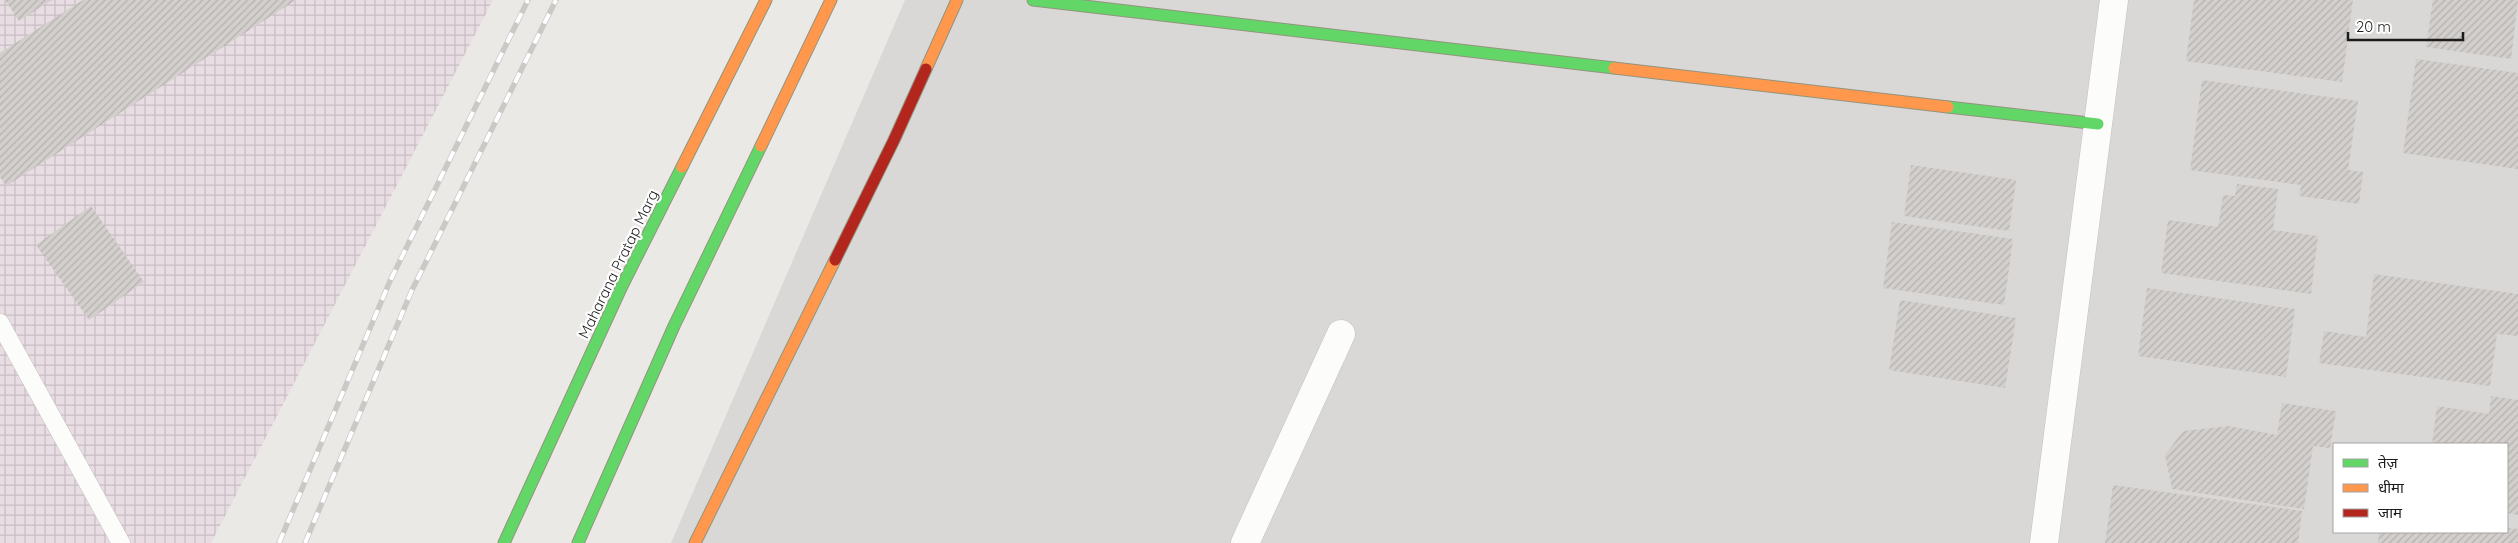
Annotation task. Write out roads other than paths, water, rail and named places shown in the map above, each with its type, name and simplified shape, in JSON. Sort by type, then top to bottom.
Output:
[{"type":"street","name":"Maharana Pratap Marg","points":[[504,543],[622,286],[766,0]]},
{"type":"street","points":[[578,543],[674,326],[831,0]]},
{"type":"street","points":[[696,543],[894,140],[957,0]]},
{"type":"street","points":[[1033,0],[2098,124]]},
{"type":"street","points":[[2044,543],[2114,0]]},
{"type":"street","points":[[1245,543],[1341,334]]},
{"type":"lane","points":[[0,322],[120,543]]},
{"type":"railway","points":[[279,543],[390,281],[528,0]]},
{"type":"railway","points":[[305,543],[412,290],[556,0]]}]
